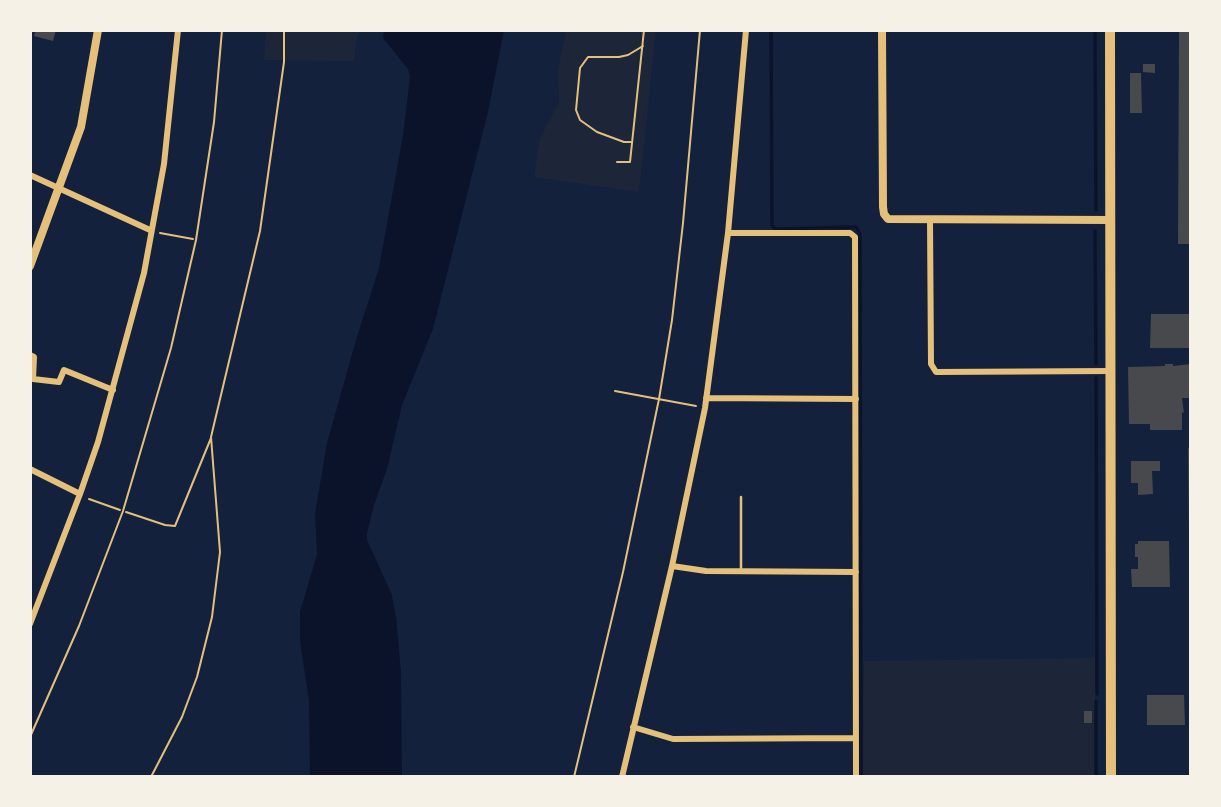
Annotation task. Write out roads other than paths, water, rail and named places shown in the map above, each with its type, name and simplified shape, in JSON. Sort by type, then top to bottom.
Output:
[{"type":"main road","points":[[1110,30],[1111,777]]},
{"type":"street","points":[[30,266],[86,109],[98,30]]},
{"type":"street","points":[[30,624],[80,494],[113,390],[144,273],[164,164],[178,30]]},
{"type":"street","points":[[622,777],[672,566],[706,398],[727,233],[746,30]]},
{"type":"street","points":[[882,30],[884,214],[888,219],[1110,220]]},
{"type":"street","points":[[30,175],[150,230]]},
{"type":"street","points":[[930,220],[931,364],[936,372],[1111,371]]},
{"type":"street","points":[[727,233],[850,233],[855,237],[856,777]]},
{"type":"street","points":[[30,355],[34,357],[33,379],[59,382],[64,370],[113,390]]},
{"type":"street","points":[[706,398],[856,399]]},
{"type":"street","points":[[30,469],[80,494]]},
{"type":"street","points":[[672,566],[706,571],[856,572]]},
{"type":"street","points":[[633,727],[673,739],[856,738]]},
{"type":"lane","points":[[741,497],[741,572]]},
{"type":"waterway","points":[[771,30],[772,225],[775,229],[856,227],[860,234],[861,777]]},
{"type":"waterway","points":[[1095,30],[1096,210]]},
{"type":"waterway","points":[[1095,231],[1096,364]]},
{"type":"waterway","points":[[1096,378],[1097,694]]},
{"type":"waterway","points":[[1096,701],[1096,777]]}]
